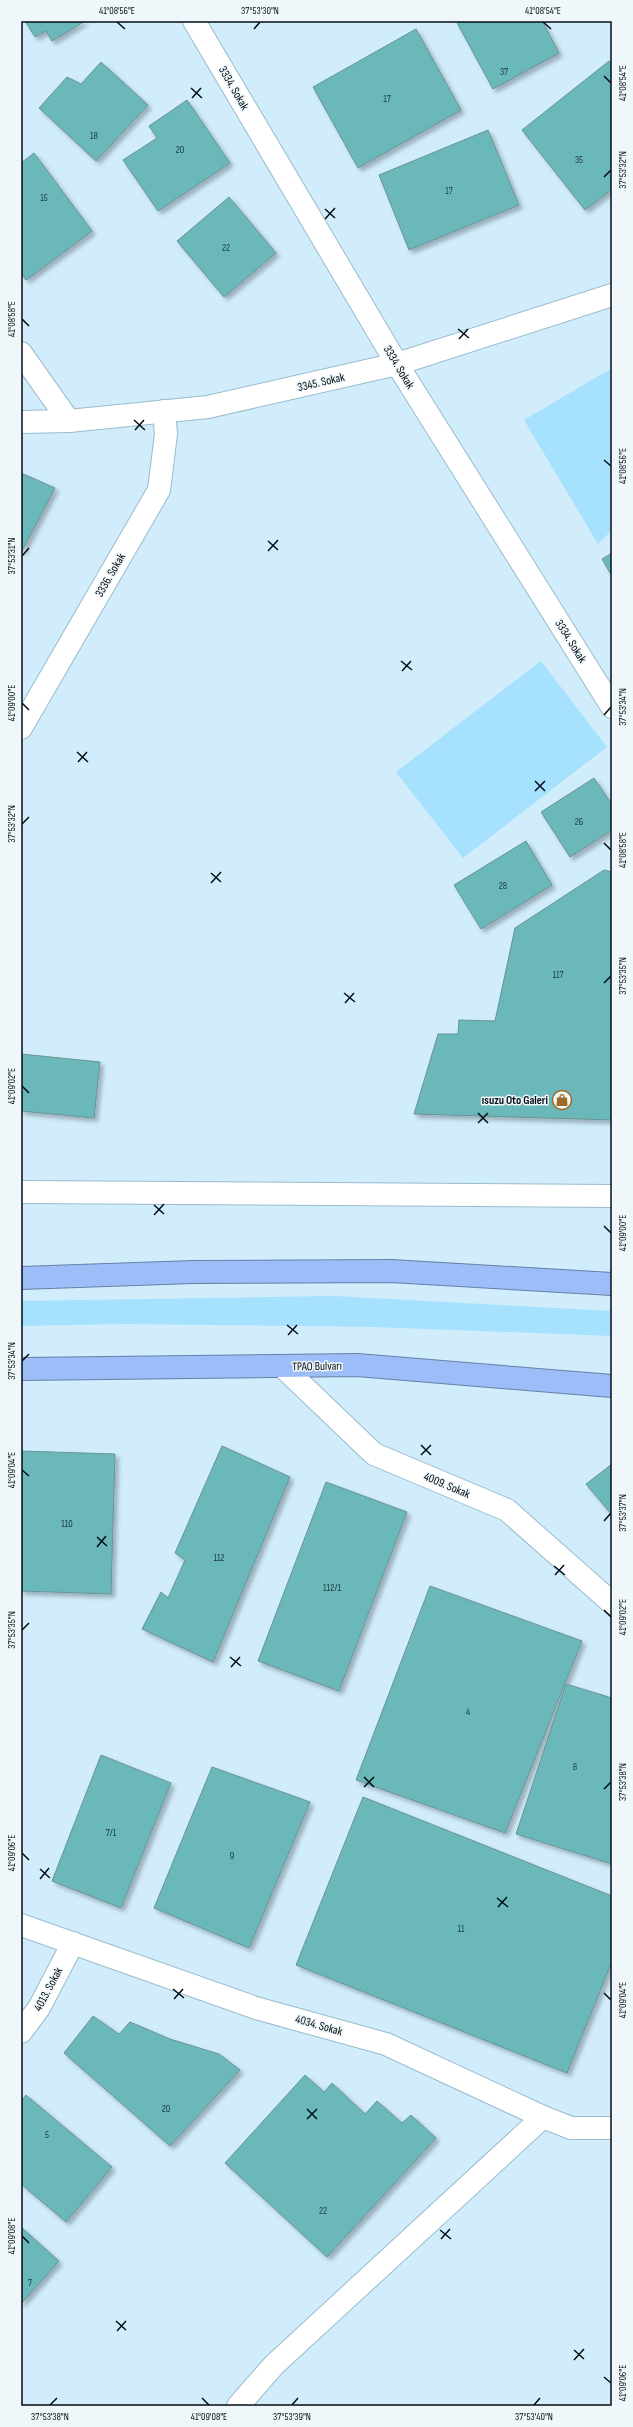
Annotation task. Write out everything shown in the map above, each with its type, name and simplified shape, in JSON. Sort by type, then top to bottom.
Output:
[{"type":"highway","points":[[21,1278],[193,1272],[391,1271],[612,1284]]},
{"type":"highway","name":"TPAO Bulvarı","points":[[21,1369],[357,1365],[612,1386]]},
{"type":"street","name":"3334. Sokak","points":[[194,21],[396,364],[612,707]]},
{"type":"street","name":"3345. Sokak","points":[[21,422],[69,421],[208,407],[396,364],[612,295]]},
{"type":"street","points":[[21,353],[69,421]]},
{"type":"street","name":"3336. Sokak","points":[[21,728],[159,490],[166,434],[164,412]]},
{"type":"street","points":[[21,1192],[612,1196]]},
{"type":"street","name":"4009. Sokak","points":[[282,1366],[374,1454],[507,1510],[612,1603]]},
{"type":"street","name":"4034. Sokak","points":[[21,1925],[256,2008],[386,2044],[543,2118],[571,2128],[612,2128]]},
{"type":"street","name":"4013. Sokak","points":[[21,2032],[39,2008],[72,1943]]},
{"type":"street","points":[[238,2406],[274,2365],[543,2118]]},
{"type":"shaded area","points":[[612,368],[612,530],[598,544],[524,420]]},
{"type":"shaded area","points":[[541,661],[607,747],[463,858],[396,772]]},
{"type":"shaded area","points":[[334,1296],[612,1311],[612,1336],[374,1327],[124,1324],[21,1326],[21,1301]]},
{"type":"building","points":[[25,21],[85,21],[52,41],[46,31],[35,37]]},
{"type":"building","points":[[456,21],[542,21],[559,53],[493,89]]},
{"type":"building","points":[[416,29],[461,110],[358,168],[313,87]]},
{"type":"building","points":[[609,61],[612,64],[612,189],[585,210],[522,130]]},
{"type":"building","points":[[101,62],[148,105],[96,161],[39,108],[67,77],[81,84]]},
{"type":"building","points":[[187,100],[230,163],[158,211],[123,160],[157,138],[149,126]]},
{"type":"building","points":[[488,130],[519,205],[409,250],[379,175]]},
{"type":"building","points":[[34,153],[92,231],[26,280],[21,273],[21,163]]},
{"type":"building","points":[[229,197],[276,253],[224,297],[177,241]]},
{"type":"building","points":[[21,473],[55,488],[21,553]]},
{"type":"building","points":[[612,553],[612,576],[602,559]]},
{"type":"building","points":[[594,778],[612,805],[612,830],[570,857],[541,812]]},
{"type":"building","points":[[526,841],[552,885],[481,929],[454,885]]},
{"type":"building","points":[[604,870],[612,872],[612,1120],[414,1114],[438,1034],[458,1034],[459,1020],[495,1021],[515,928]]},
{"type":"building","points":[[21,1054],[100,1062],[94,1118],[21,1111]]},
{"type":"building","points":[[222,1446],[290,1477],[213,1662],[142,1629],[161,1592],[168,1598],[185,1560],[175,1553]]},
{"type":"building","points":[[21,1451],[115,1454],[111,1594],[21,1591]]},
{"type":"building","points":[[612,1464],[612,1515],[586,1484]]},
{"type":"building","points":[[326,1482],[407,1512],[339,1691],[258,1661]]},
{"type":"building","points":[[430,1586],[582,1641],[505,1833],[356,1780]]},
{"type":"building","points":[[566,1684],[612,1698],[612,1864],[516,1834]]},
{"type":"building","points":[[101,1755],[171,1783],[121,1908],[52,1881]]},
{"type":"building","points":[[212,1767],[310,1802],[249,1948],[154,1908]]},
{"type":"building","points":[[363,1797],[612,1896],[612,1961],[567,2073],[296,1965]]},
{"type":"building","points":[[93,2016],[119,2034],[130,2022],[170,2039],[219,2054],[240,2070],[170,2146],[64,2053]]},
{"type":"building","points":[[305,2075],[324,2092],[332,2083],[365,2114],[377,2101],[402,2123],[411,2115],[436,2138],[327,2257],[225,2163]]},
{"type":"building","points":[[26,2095],[112,2167],[66,2222],[21,2184],[21,2101]]},
{"type":"building","points":[[21,2227],[59,2261],[21,2304]]},
{"type":"place","name":"ısuzu Oto Galeri","points":[[562,1100]]}]
